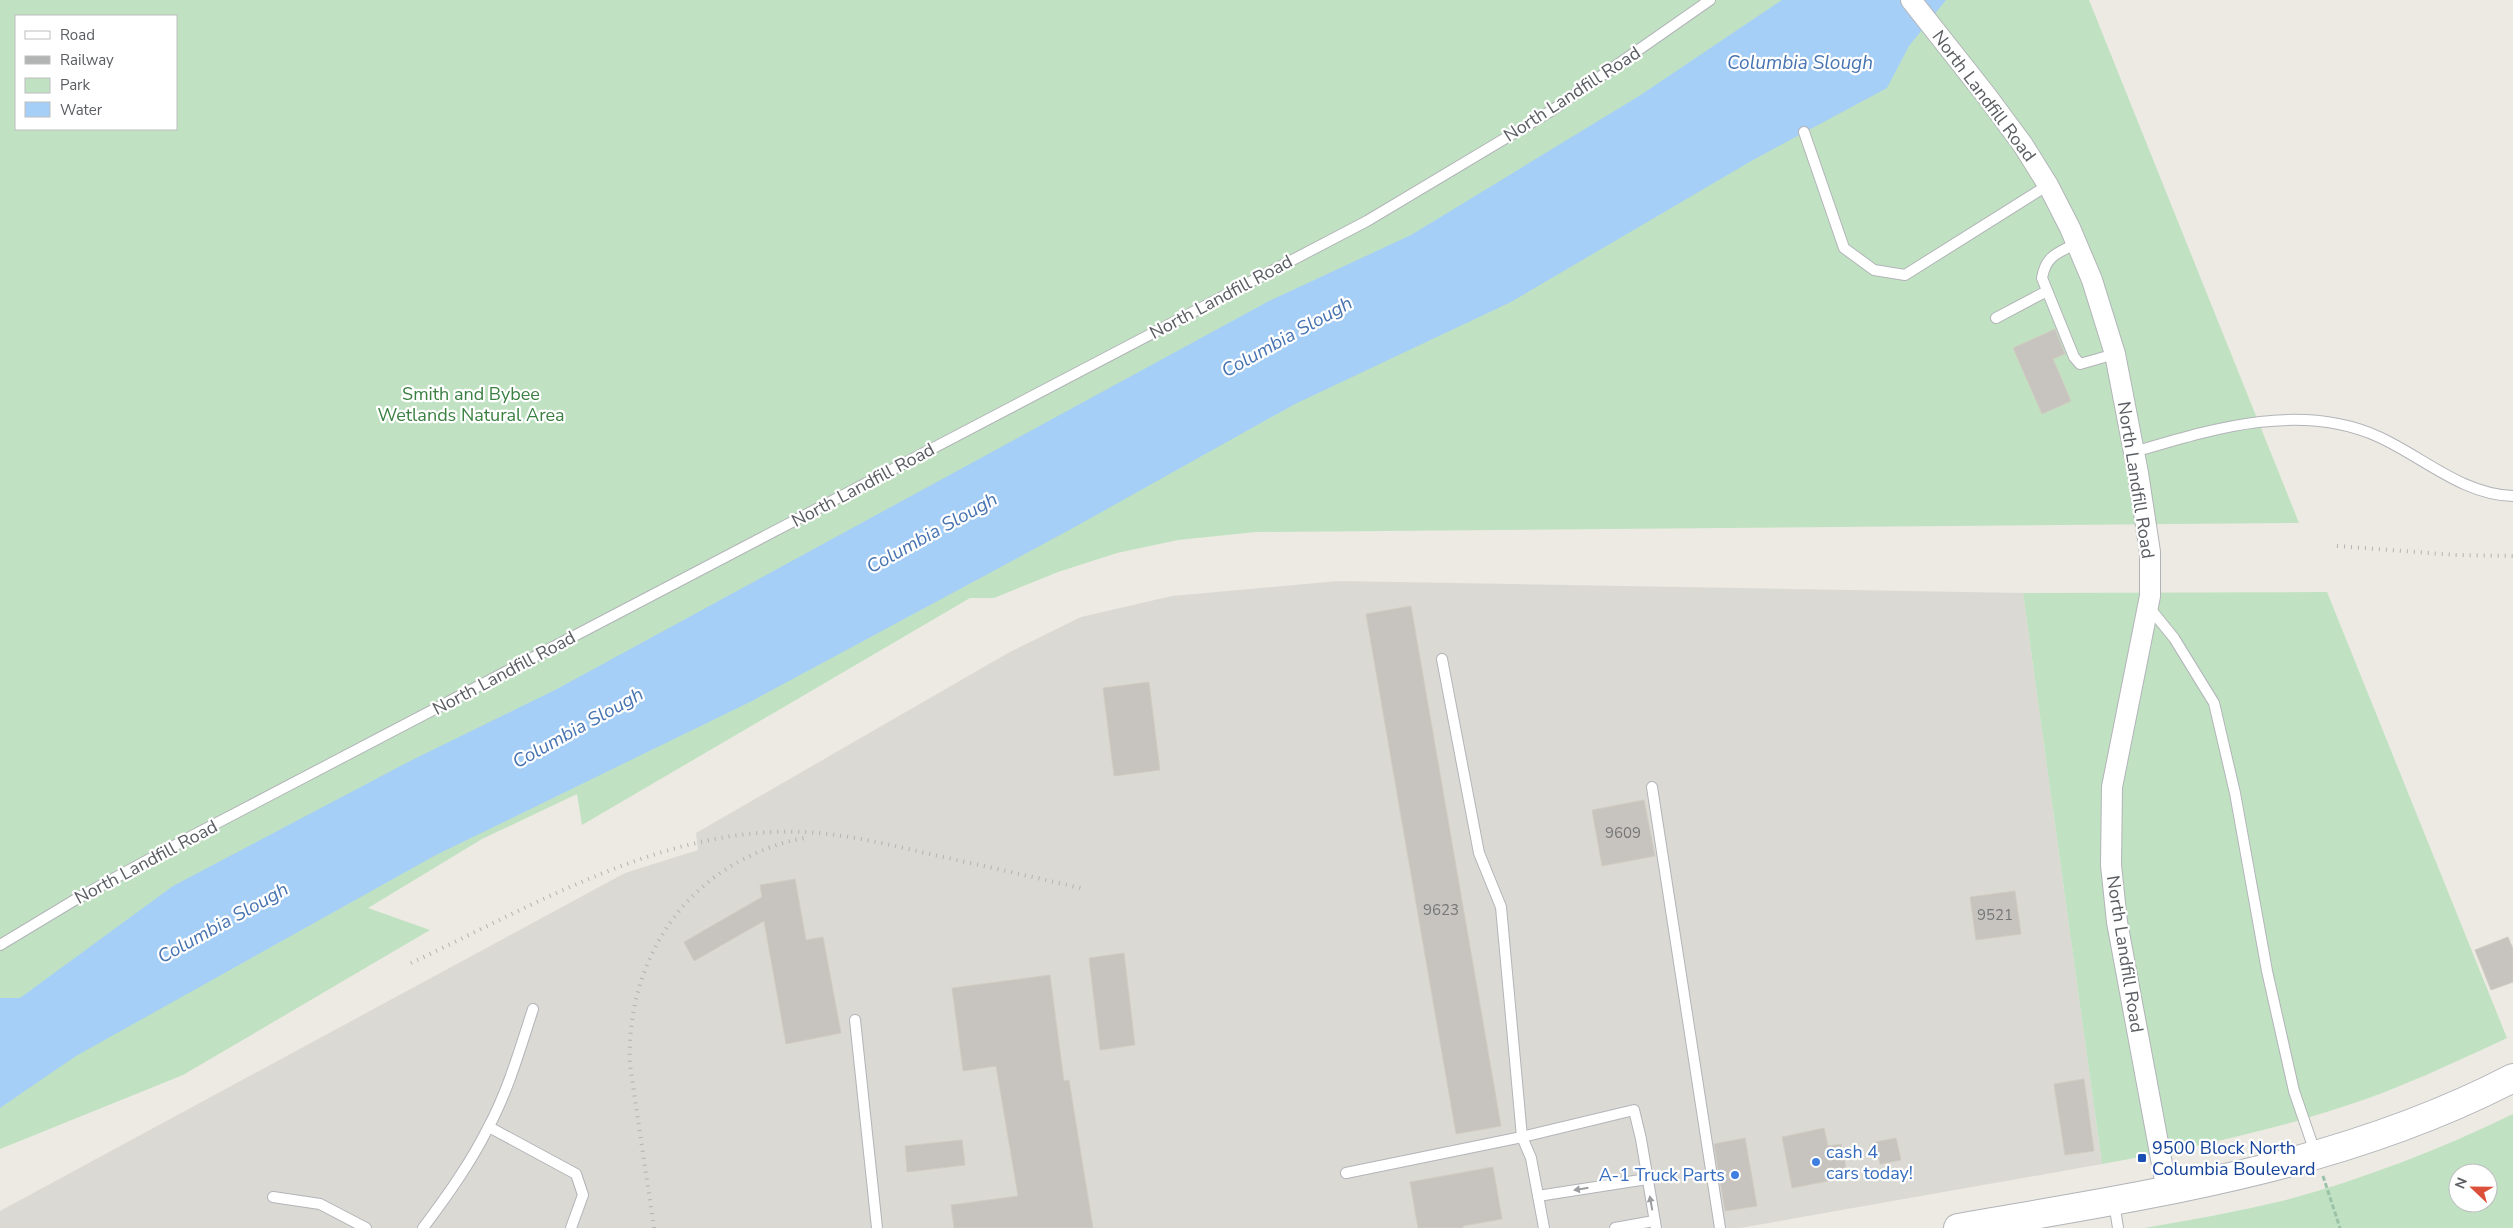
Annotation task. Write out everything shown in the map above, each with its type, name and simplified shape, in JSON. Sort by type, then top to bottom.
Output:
[{"type":"main road","points":[[1958,1228],[2254,1173],[2316,1156],[2409,1124],[2513,1078]]},
{"type":"street","name":"North Landfill Road","points":[[1911,0],[1986,95],[2023,145],[2048,185],[2092,280],[2115,354],[2134,452],[2150,552],[2148,606],[2112,787],[2111,865],[2117,922],[2167,1190]]},
{"type":"lane","name":"North Landfill Road","points":[[0,945],[78,898],[194,835],[1367,220],[1550,111],[1710,0]]},
{"type":"lane","points":[[1804,132],[1844,248],[1874,270],[1905,275],[2048,185]]},
{"type":"lane","points":[[2076,244],[2050,258],[2044,266],[2042,278],[2074,357],[2080,364],[2115,354]]},
{"type":"lane","points":[[1996,318],[2047,291]]},
{"type":"lane","points":[[2134,452],[2224,427],[2283,420],[2333,423],[2379,437],[2474,490],[2500,496],[2513,496]]},
{"type":"lane","points":[[2148,606],[2174,638],[2214,703],[2235,793],[2267,971],[2294,1091],[2316,1156]]},
{"type":"lane","points":[[1442,659],[1479,853],[1501,906],[1522,1137],[1531,1158],[1544,1228]]},
{"type":"lane","points":[[1652,787],[1720,1228]]},
{"type":"lane","points":[[423,1228],[460,1179],[489,1127],[517,1061],[533,1009]]},
{"type":"lane","points":[[855,1020],[877,1228]]},
{"type":"lane","points":[[1346,1173],[1522,1137],[1634,1110],[1641,1139],[1655,1224],[1615,1228]]},
{"type":"lane","points":[[489,1127],[576,1174],[583,1195],[571,1228]]},
{"type":"lane","points":[[1538,1196],[1647,1179]]},
{"type":"lane","points":[[273,1197],[320,1204],[366,1228]]},
{"type":"lane","points":[[2114,1200],[2118,1228]]},
{"type":"path","points":[[2316,1156],[2340,1228]]},
{"type":"shaded area","points":[[1338,581],[2023,593],[2102,1164],[1740,1228],[0,1228],[0,1211],[625,873],[698,850],[696,833],[1008,653],[1081,617],[1172,596]]},
{"type":"green space","name":"Smith and Bybee Wetlands Natural Area","points":[[0,0],[2089,0],[2299,523],[1256,532],[1178,540],[1117,553],[1058,572],[994,598],[970,598],[582,825],[577,794],[482,839],[368,908],[430,930],[183,1075],[0,1149]]},
{"type":"green space","points":[[2327,592],[2507,1038],[2405,1084],[2313,1116],[2223,1140],[2102,1164],[2023,593]]},
{"type":"green space","points":[[2513,1114],[2513,1228],[2144,1228],[2248,1209],[2312,1193],[2428,1152]]},
{"type":"water","name":"Columbia Slough","points":[[1782,0],[1946,0],[1909,46],[1887,88],[1753,160],[1511,302],[1295,404],[1073,528],[752,701],[436,855],[76,1056],[0,1108],[0,998],[20,998],[173,886],[410,761],[555,690],[1269,301],[1411,235],[1639,96]]},
{"type":"building","points":[[2055,329],[2065,354],[2053,359],[2071,401],[2042,414],[2013,348]]},
{"type":"building","points":[[1411,606],[1501,1126],[1456,1134],[1366,614]]},
{"type":"building","points":[[1149,682],[1160,770],[1114,776],[1103,688]]},
{"type":"building","points":[[1644,800],[1655,856],[1602,866],[1592,810]]},
{"type":"building","points":[[795,879],[806,940],[823,937],[841,1033],[786,1044],[764,921],[694,961],[684,942],[762,897],[760,885]]},
{"type":"building","points":[[2015,891],[2021,934],[1976,940],[1970,897]]},
{"type":"building","points":[[2508,937],[2513,949],[2513,982],[2491,990],[2475,950]]},
{"type":"building","points":[[1124,953],[1135,1045],[1100,1050],[1089,958]]},
{"type":"building","points":[[1050,975],[1064,1081],[1069,1080],[1093,1228],[954,1228],[951,1205],[1018,1196],[996,1066],[963,1071],[952,988]]},
{"type":"building","points":[[2084,1079],[2094,1151],[2065,1155],[2054,1084]]},
{"type":"building","name":"cash 4 cars today!","points":[[1824,1128],[1828,1146],[1841,1144],[1848,1177],[1792,1188],[1782,1137]]},
{"type":"building","name":"A-1 Truck Parts","points":[[1745,1138],[1757,1206],[1725,1211],[1714,1144]]},
{"type":"building","points":[[1896,1138],[1901,1160],[1880,1164],[1875,1142]]},
{"type":"building","points":[[962,1140],[965,1165],[907,1172],[905,1146]]},
{"type":"building","points":[[1493,1167],[1502,1219],[1463,1226],[1463,1228],[1418,1228],[1410,1182]]},
{"type":"railway","points":[[2337,546],[2456,555],[2513,556]]},
{"type":"railway","points":[[411,963],[557,893],[608,871],[660,853],[712,840],[765,832],[819,833],[863,839],[1084,889]]},
{"type":"railway","points":[[654,1228],[630,1065],[631,1033],[644,971],[674,917],[695,893],[720,873],[748,857],[776,845],[805,838]]},
{"type":"place","name":"9500 Block North Columbia Boulevard","points":[[2142,1158]]},
{"type":"place","name":"cash 4 cars today!","points":[[1816,1162]]},
{"type":"place","name":"A-1 Truck Parts","points":[[1735,1175]]}]
